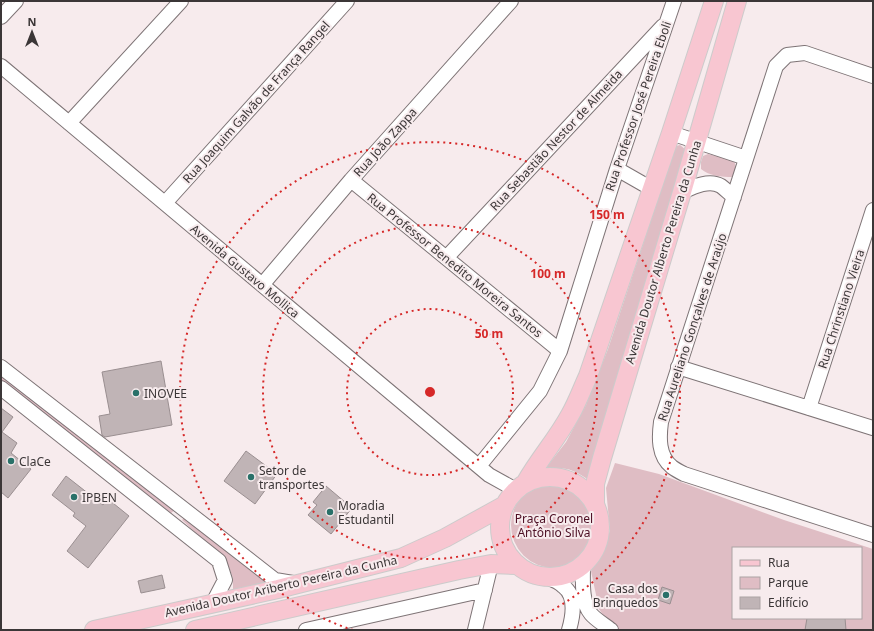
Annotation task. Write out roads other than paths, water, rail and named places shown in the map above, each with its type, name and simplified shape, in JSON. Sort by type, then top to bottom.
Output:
[{"type":"main road","points":[[513,495],[550,477],[568,480],[584,490],[595,504],[600,519],[600,535],[595,551],[583,565],[566,575],[549,578],[532,574],[516,565],[506,552],[501,541],[500,526],[513,495],[552,444],[571,414],[585,382],[671,133],[714,1]]},
{"type":"main road","name":"Avenida Doutor Alberto Pereira da Cunha","points":[[595,504],[595,484],[602,458],[682,192],[737,1]]},
{"type":"main road","name":"Avenida Doutor Ariberto Pereira da Cunha","points":[[94,630],[297,584],[401,558],[445,538],[513,495]]},
{"type":"main road","name":"Avenida Doutor Ariberto Pereira da Cunha","points":[[195,630],[491,564],[516,565]]},
{"type":"street","points":[[1,17],[16,1]]},
{"type":"street","points":[[68,123],[181,1]]},
{"type":"street","name":"Rua Joaquim Galvão de França Rangel","points":[[165,203],[347,1]]},
{"type":"street","name":"Rua João Zappa","points":[[262,285],[351,180],[511,1]]},
{"type":"street","name":"Rua Professor José Pereira Eboli","points":[[484,470],[540,391],[560,351],[617,170],[674,1]]},
{"type":"street","name":"Rua Sebastião Nestor de Almeida","points":[[446,258],[667,22]]},
{"type":"street","name":"Rua Aureliano Gonçalves de Araújo","points":[[873,76],[805,53],[787,55],[776,66],[678,367],[661,422],[659,440],[663,455],[671,467],[684,474],[873,535]]},
{"type":"street","name":"Avenida Gustavo Mollica","points":[[1,66],[513,495]]},
{"type":"street","points":[[671,133],[746,158]]},
{"type":"street","points":[[617,170],[652,189]]},
{"type":"street","name":"Rua Professor Benedito Moreira Santos","points":[[351,180],[560,351]]},
{"type":"street","points":[[682,192],[695,186],[708,184],[720,185],[734,197]]},
{"type":"street","name":"Rua Chrinstiano Vieira","points":[[809,408],[873,210]]},
{"type":"street","points":[[1,366],[275,580],[297,584]]},
{"type":"street","points":[[678,367],[873,428]]},
{"type":"street","points":[[1,388],[219,561],[224,580],[212,603]]},
{"type":"street","points":[[168,520],[182,508]]},
{"type":"street","points":[[475,630],[491,564]]},
{"type":"street","points":[[583,565],[582,584],[585,599],[591,614],[611,630]]},
{"type":"street","points":[[549,578],[564,586],[572,597],[573,616],[570,630]]},
{"type":"street","points":[[306,630],[485,590]]},
{"type":"street","points":[[570,630],[584,619],[589,618],[599,620]]},
{"type":"place","name":"INOVEE","points":[[136,393]]},
{"type":"place","name":"ClaCe","points":[[11,461]]},
{"type":"place","name":"Setor de transportes","points":[[251,477]]},
{"type":"place","name":"IPBEN","points":[[74,497]]},
{"type":"place","name":"Moradia Estudantil","points":[[330,512]]},
{"type":"place","name":"Casa dos Brinquedos","points":[[666,595]]},
{"type":"park label","name":"Praça Coronel Antônio Silva","points":[[554,525]]}]
